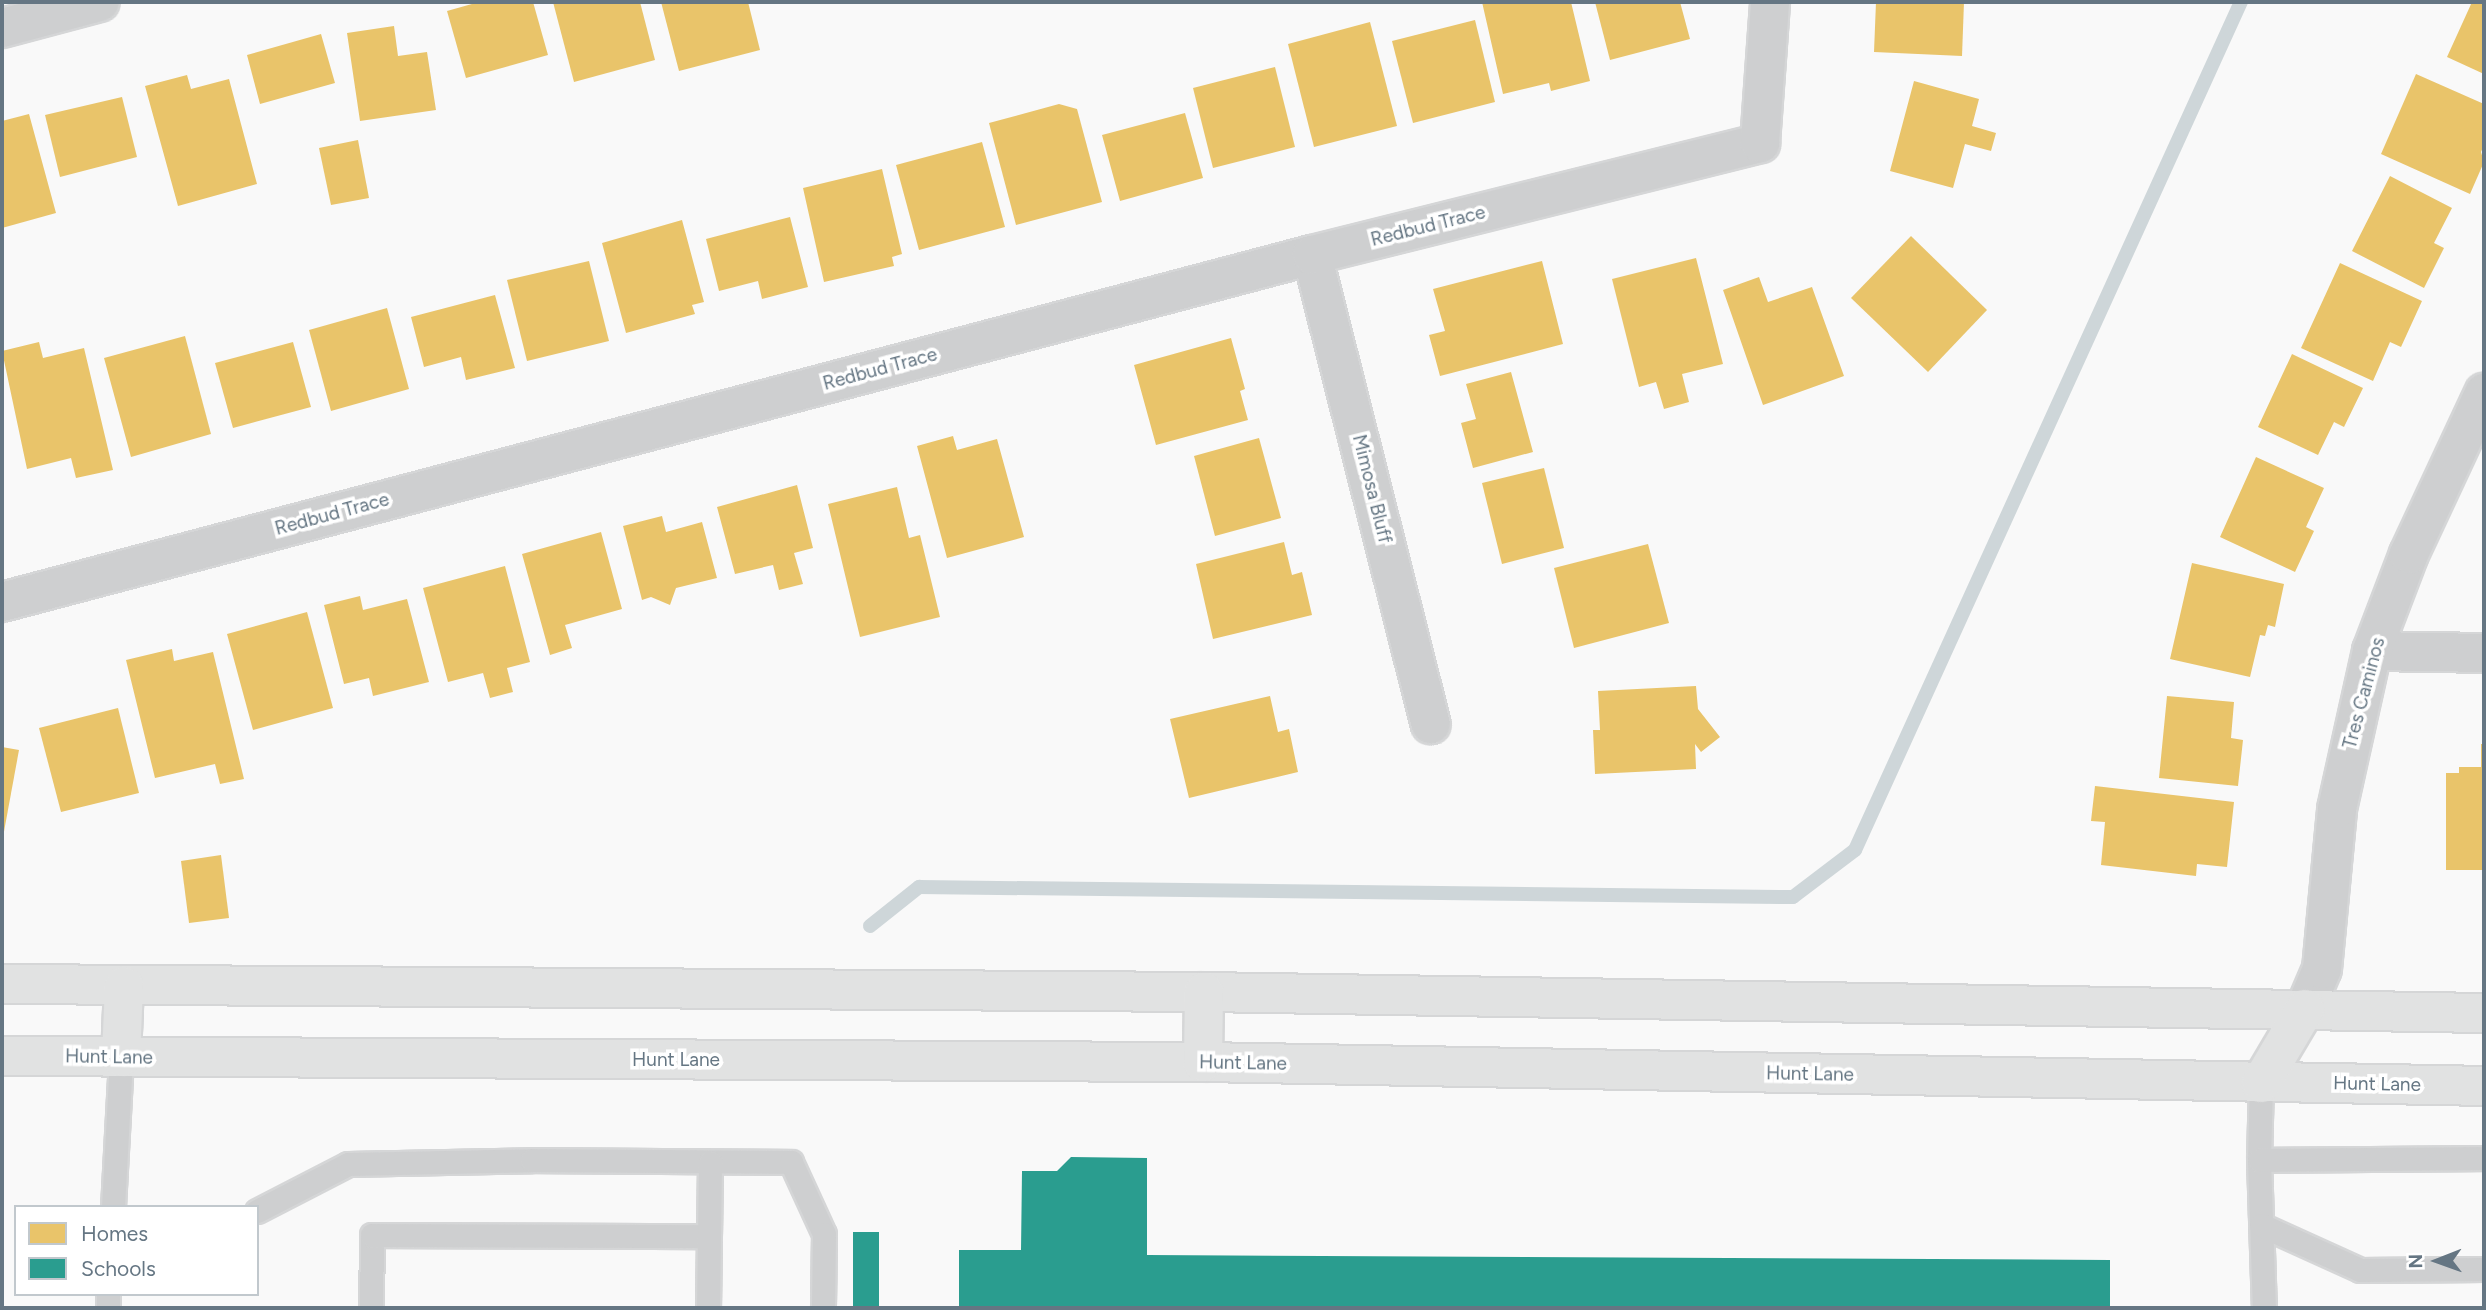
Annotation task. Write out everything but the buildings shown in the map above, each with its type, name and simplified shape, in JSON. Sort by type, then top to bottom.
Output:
[{"type":"main road","points":[[2,984],[1205,992],[2484,1013]]},
{"type":"main road","points":[[121,1057],[124,986]]},
{"type":"main road","points":[[1203,1062],[1205,992]]},
{"type":"main road","points":[[2261,1083],[2305,1009]]},
{"type":"main road","name":"Hunt Lane","points":[[2,1056],[1203,1062],[2484,1086]]},
{"type":"street","points":[[2,28],[100,2]]},
{"type":"street","name":"Redbud Trace","points":[[2,602],[1312,255],[1759,143],[1770,2]]},
{"type":"street","name":"Mimosa Bluff","points":[[1312,255],[1432,723]]},
{"type":"street","name":"Tres Caminos","points":[[2305,1009],[2322,969],[2337,809],[2372,651],[2409,554],[2484,393]]},
{"type":"street","points":[[2372,651],[2484,653]]},
{"type":"lane","points":[[113,1205],[121,1057]]},
{"type":"lane","points":[[2261,1083],[2259,1160],[2264,1308]]},
{"type":"lane","points":[[2259,1160],[2484,1158]]},
{"type":"lane","points":[[708,1308],[710,1162]]},
{"type":"lane","points":[[259,1210],[348,1164],[791,1162],[824,1234],[822,1308]]},
{"type":"lane","points":[[2261,1225],[2360,1270],[2484,1269]]},
{"type":"lane","points":[[371,1308],[372,1235],[709,1236]]},
{"type":"waterway","points":[[870,926],[919,887],[1793,897],[1855,850],[2241,2]]}]
